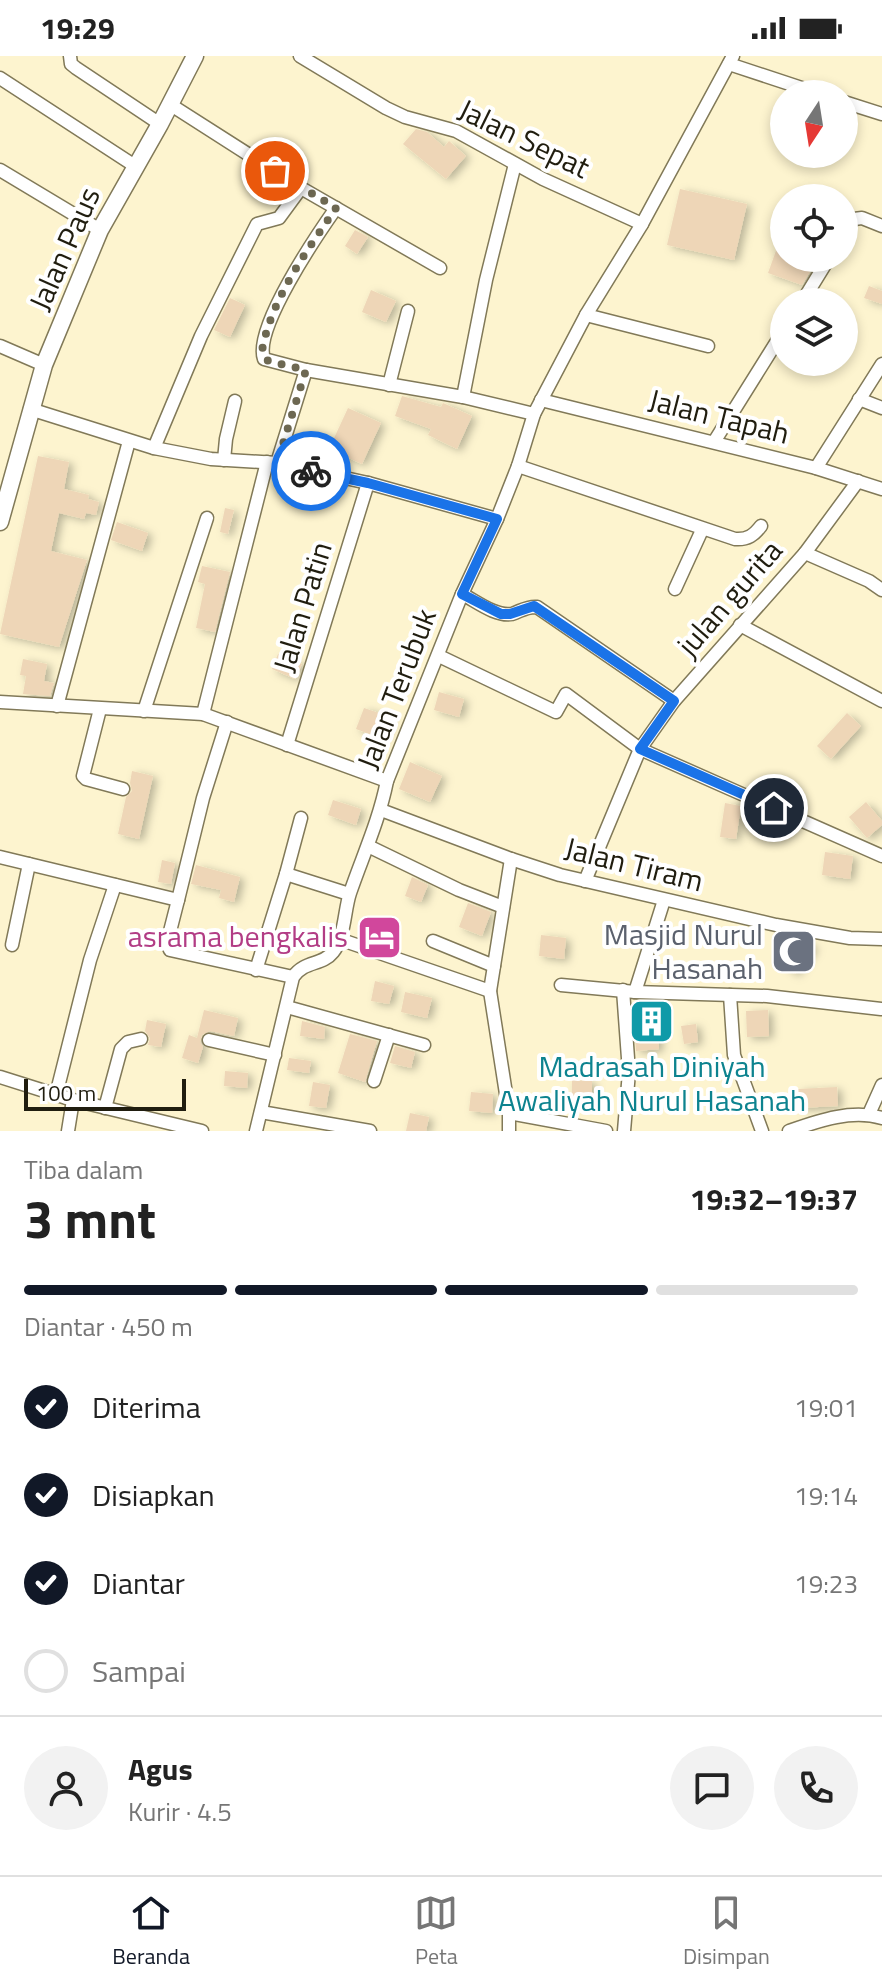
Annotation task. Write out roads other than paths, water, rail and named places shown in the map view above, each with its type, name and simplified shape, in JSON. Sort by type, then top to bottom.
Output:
[{"type":"main road","name":"Jalan Paus","points":[[0,522],[44,365],[100,230],[171,105],[195,56]]},
{"type":"street","points":[[70,56],[71,64],[76,68],[160,124]]},
{"type":"street","name":"Jalan Sepat","points":[[300,56],[386,108],[405,117],[456,131],[543,179],[642,224]]},
{"type":"street","points":[[731,60],[783,80]]},
{"type":"street","name":"Jalan Terubuk","points":[[339,939],[349,894],[381,810],[387,781],[462,594],[497,519],[534,414],[586,315],[642,224],[731,60]]},
{"type":"street","points":[[0,78],[135,166]]},
{"type":"street","points":[[171,105],[301,188],[440,268]]},
{"type":"street","points":[[858,106],[882,114]]},
{"type":"street","points":[[463,397],[486,280],[515,164]]},
{"type":"street","points":[[0,170],[100,230]]},
{"type":"street","points":[[154,448],[201,336],[257,224],[279,218],[301,188]]},
{"type":"street","points":[[336,208],[301,259],[275,312],[262,355],[268,361],[306,370],[463,397],[534,414]]},
{"type":"street","points":[[858,218],[882,226]]},
{"type":"street","points":[[389,385],[408,311]]},
{"type":"street","points":[[586,315],[708,346]]},
{"type":"street","points":[[0,346],[44,365]]},
{"type":"street","points":[[714,442],[770,352]]},
{"type":"street","points":[[816,468],[882,364]]},
{"type":"street","points":[[203,714],[272,463],[306,370]]},
{"type":"street","points":[[859,399],[878,406],[882,392]]},
{"type":"street","name":"Jalan Tapah","points":[[541,400],[816,468],[882,489]]},
{"type":"street","points":[[224,460],[235,401]]},
{"type":"street","points":[[30,409],[154,448],[211,459],[272,463],[368,483],[497,519]]},
{"type":"street","points":[[57,706],[129,441]]},
{"type":"street","points":[[518,466],[735,539],[745,540],[761,526]]},
{"type":"street","name":"julan gurita","points":[[585,881],[640,749],[674,701],[805,553],[858,481]]},
{"type":"street","name":"Jalan Patin","points":[[287,745],[368,483]]},
{"type":"street","points":[[144,711],[207,518]]},
{"type":"street","points":[[675,589],[702,530]]},
{"type":"street","points":[[805,553],[869,581],[882,590]]},
{"type":"street","points":[[462,594],[501,614],[537,607],[674,701]]},
{"type":"street","points":[[740,625],[882,701]]},
{"type":"street","points":[[439,656],[556,712],[566,694],[640,749],[882,856]]},
{"type":"street","points":[[0,702],[203,714],[387,781]]},
{"type":"street","points":[[100,709],[83,776],[123,789]]},
{"type":"street","points":[[227,722],[203,798],[168,949],[293,977]]},
{"type":"street","name":"Jalan Tiram","points":[[381,810],[511,859],[585,881],[776,925],[850,938],[882,939]]},
{"type":"street","points":[[256,970],[301,818]]},
{"type":"street","points":[[368,846],[459,890],[503,907]]},
{"type":"street","points":[[0,857],[178,900]]},
{"type":"street","points":[[509,1131],[509,1113],[490,991],[511,859]]},
{"type":"street","points":[[12,945],[29,864]]},
{"type":"street","points":[[286,874],[349,894]]},
{"type":"street","points":[[56,1095],[90,960],[115,885]]},
{"type":"street","points":[[624,1131],[629,1072],[629,991],[664,900]]},
{"type":"street","points":[[256,1131],[293,977],[303,965],[329,956],[339,939],[490,991]]},
{"type":"street","points":[[433,941],[494,966]]},
{"type":"street","points":[[561,985],[767,996],[881,1009]]},
{"type":"street","points":[[730,995],[734,1055],[762,1131]]},
{"type":"street","points":[[882,1002],[882,1019]]},
{"type":"street","points":[[287,1007],[424,1045]]},
{"type":"street","points":[[374,1081],[389,1035]]},
{"type":"street","points":[[105,1108],[121,1049],[128,1042],[141,1039]]},
{"type":"street","points":[[209,1040],[275,1055]]},
{"type":"street","points":[[0,1077],[73,1100],[202,1131]]},
{"type":"street","points":[[789,1131],[833,1117],[875,1116],[882,1085]]},
{"type":"street","points":[[68,1131],[73,1100]]},
{"type":"street","points":[[261,1112],[370,1131]]},
{"type":"street","points":[[509,1113],[606,1131]]},
{"type":"place","name":"asrama bengkalis","points":[[379,937]]},
{"type":"place","name":"Masjid Nurul Hasanah","points":[[794,952]]},
{"type":"place","name":"Madrasah Diniyah Awaliyah Nurul Hasanah","points":[[652,1021]]}]
